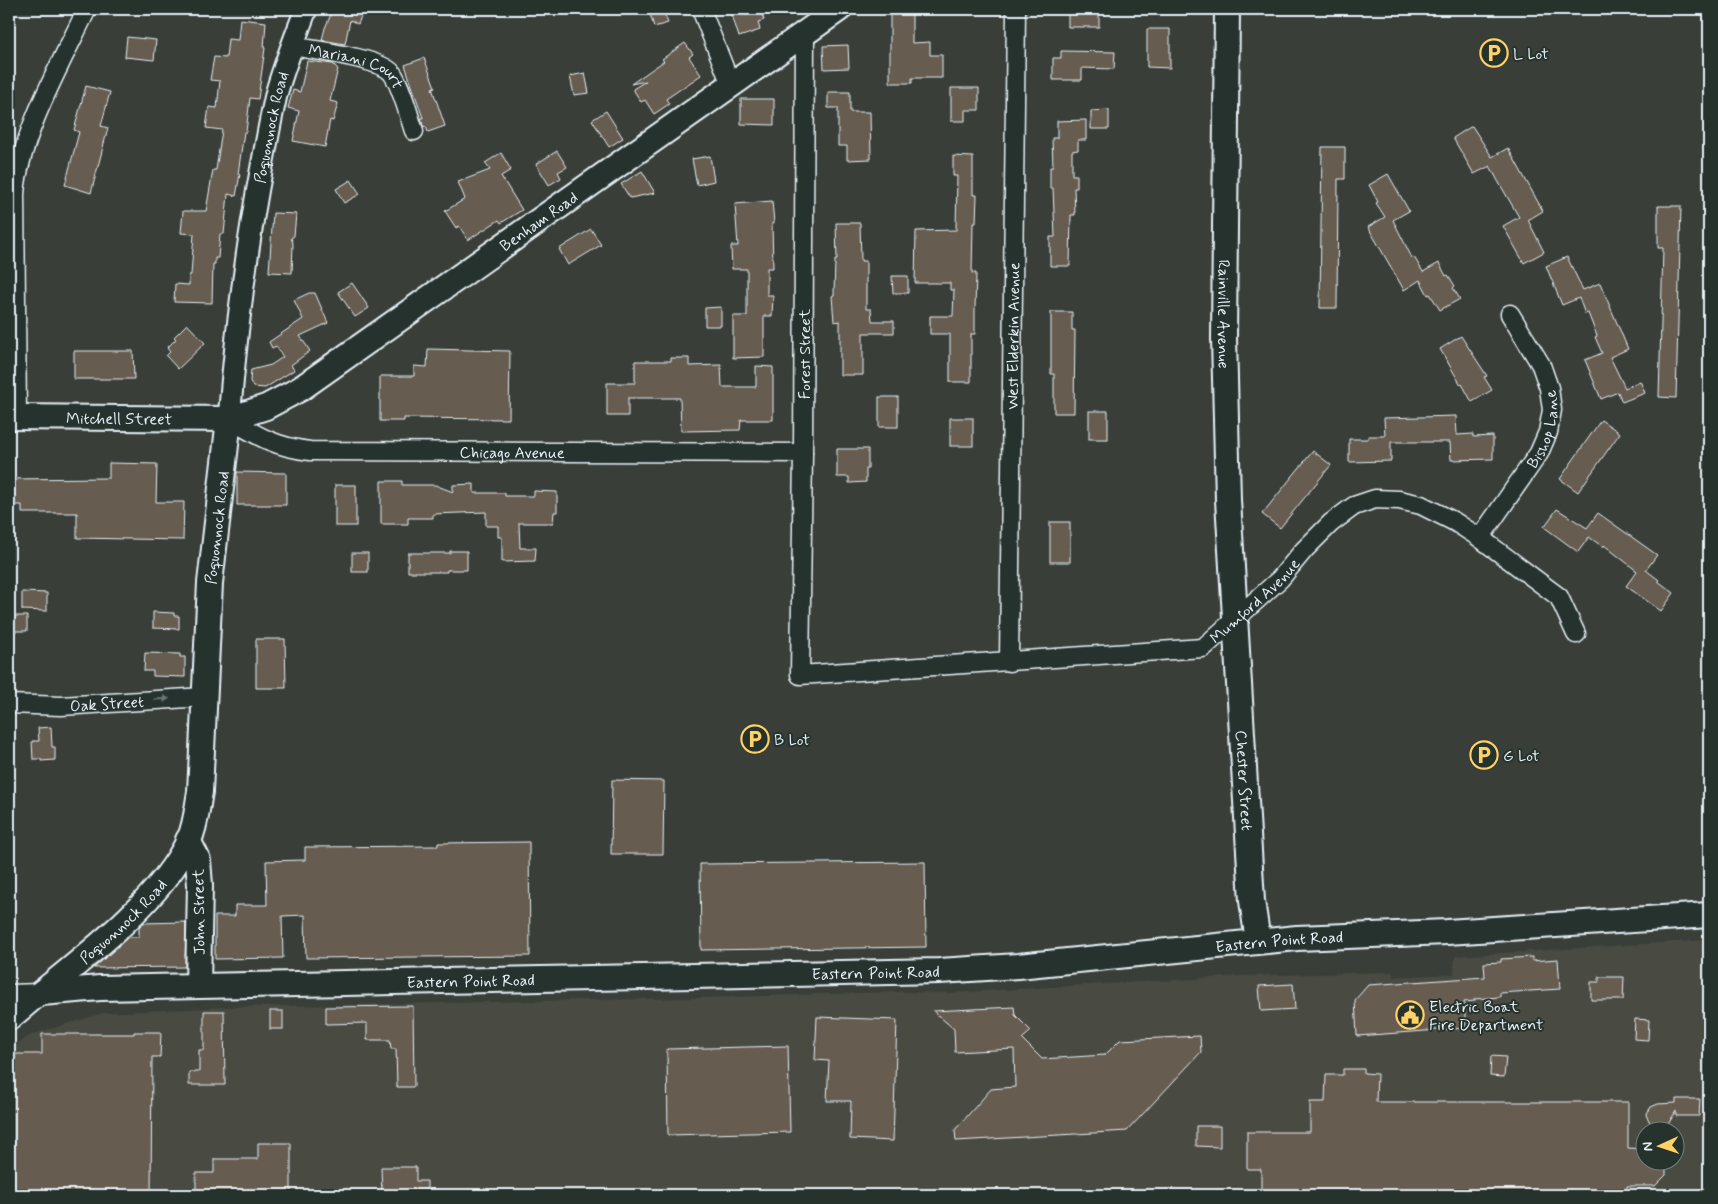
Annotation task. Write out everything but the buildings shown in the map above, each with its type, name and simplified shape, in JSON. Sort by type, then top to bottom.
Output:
[{"type":"main road","name":"Benham Road","points":[[229,419],[266,408],[300,389],[839,9]]},
{"type":"main road","name":"Rainville Avenue","points":[[1227,9],[1224,338],[1228,500],[1234,620]]},
{"type":"main road","name":"Mitchell Street","points":[[13,417],[229,419]]},
{"type":"main road","name":"Poquonnock Road","points":[[41,993],[75,966],[148,898],[173,866],[188,840],[195,821],[200,792],[210,583],[229,419]]},
{"type":"main road","name":"Chester Street","points":[[1234,620],[1252,901],[1258,942]]},
{"type":"main road","name":"John Street","points":[[188,840],[198,860],[200,885],[198,986]]},
{"type":"main road","name":"Eastern Point Road","points":[[41,993],[100,988],[939,972],[1258,942],[1709,916]]},
{"type":"street","points":[[13,417],[15,194],[18,174],[37,115],[87,9]]},
{"type":"street","name":"Poquonnock Road","points":[[229,419],[233,367],[251,229],[277,92],[306,9]]},
{"type":"street","points":[[701,9],[731,85]]},
{"type":"street","name":"West Elderkin Avenue","points":[[1010,662],[1016,9]]},
{"type":"street","name":"Forest Street","points":[[800,675],[805,33]]},
{"type":"street","name":"Mariani Court","points":[[292,46],[370,61],[387,68],[395,78],[414,131]]},
{"type":"street","name":"Bishop Lane","points":[[1480,538],[1539,453],[1548,432],[1552,410],[1541,365],[1510,314]]},
{"type":"street","name":"Chicago Avenue","points":[[229,419],[274,444],[310,451],[803,453]]},
{"type":"street","name":"Mumford Avenue","points":[[800,675],[1203,648],[1280,579],[1304,550],[1331,523],[1354,506],[1374,499],[1398,500],[1421,505],[1455,522],[1480,538],[1560,597],[1576,634]]},
{"type":"street","name":"Oak Street","points":[[9,704],[61,706],[204,696]]},
{"type":"street","points":[[9,994],[41,993]]},
{"type":"street","points":[[9,1020],[41,993]]},
{"type":"shaded area","points":[[1709,940],[1709,1195],[9,1195],[9,1049],[33,1034],[104,1013],[230,1007],[698,998],[893,992],[950,993],[1244,976],[1392,972],[1394,977],[1454,974],[1455,956]]},
{"type":"place","name":"L Lot","points":[[1494,53]]},
{"type":"place","name":"B Lot","points":[[755,739]]},
{"type":"place","name":"G Lot","points":[[1484,755]]},
{"type":"place","name":"Electric Boat Fire Department","points":[[1410,1015]]}]
